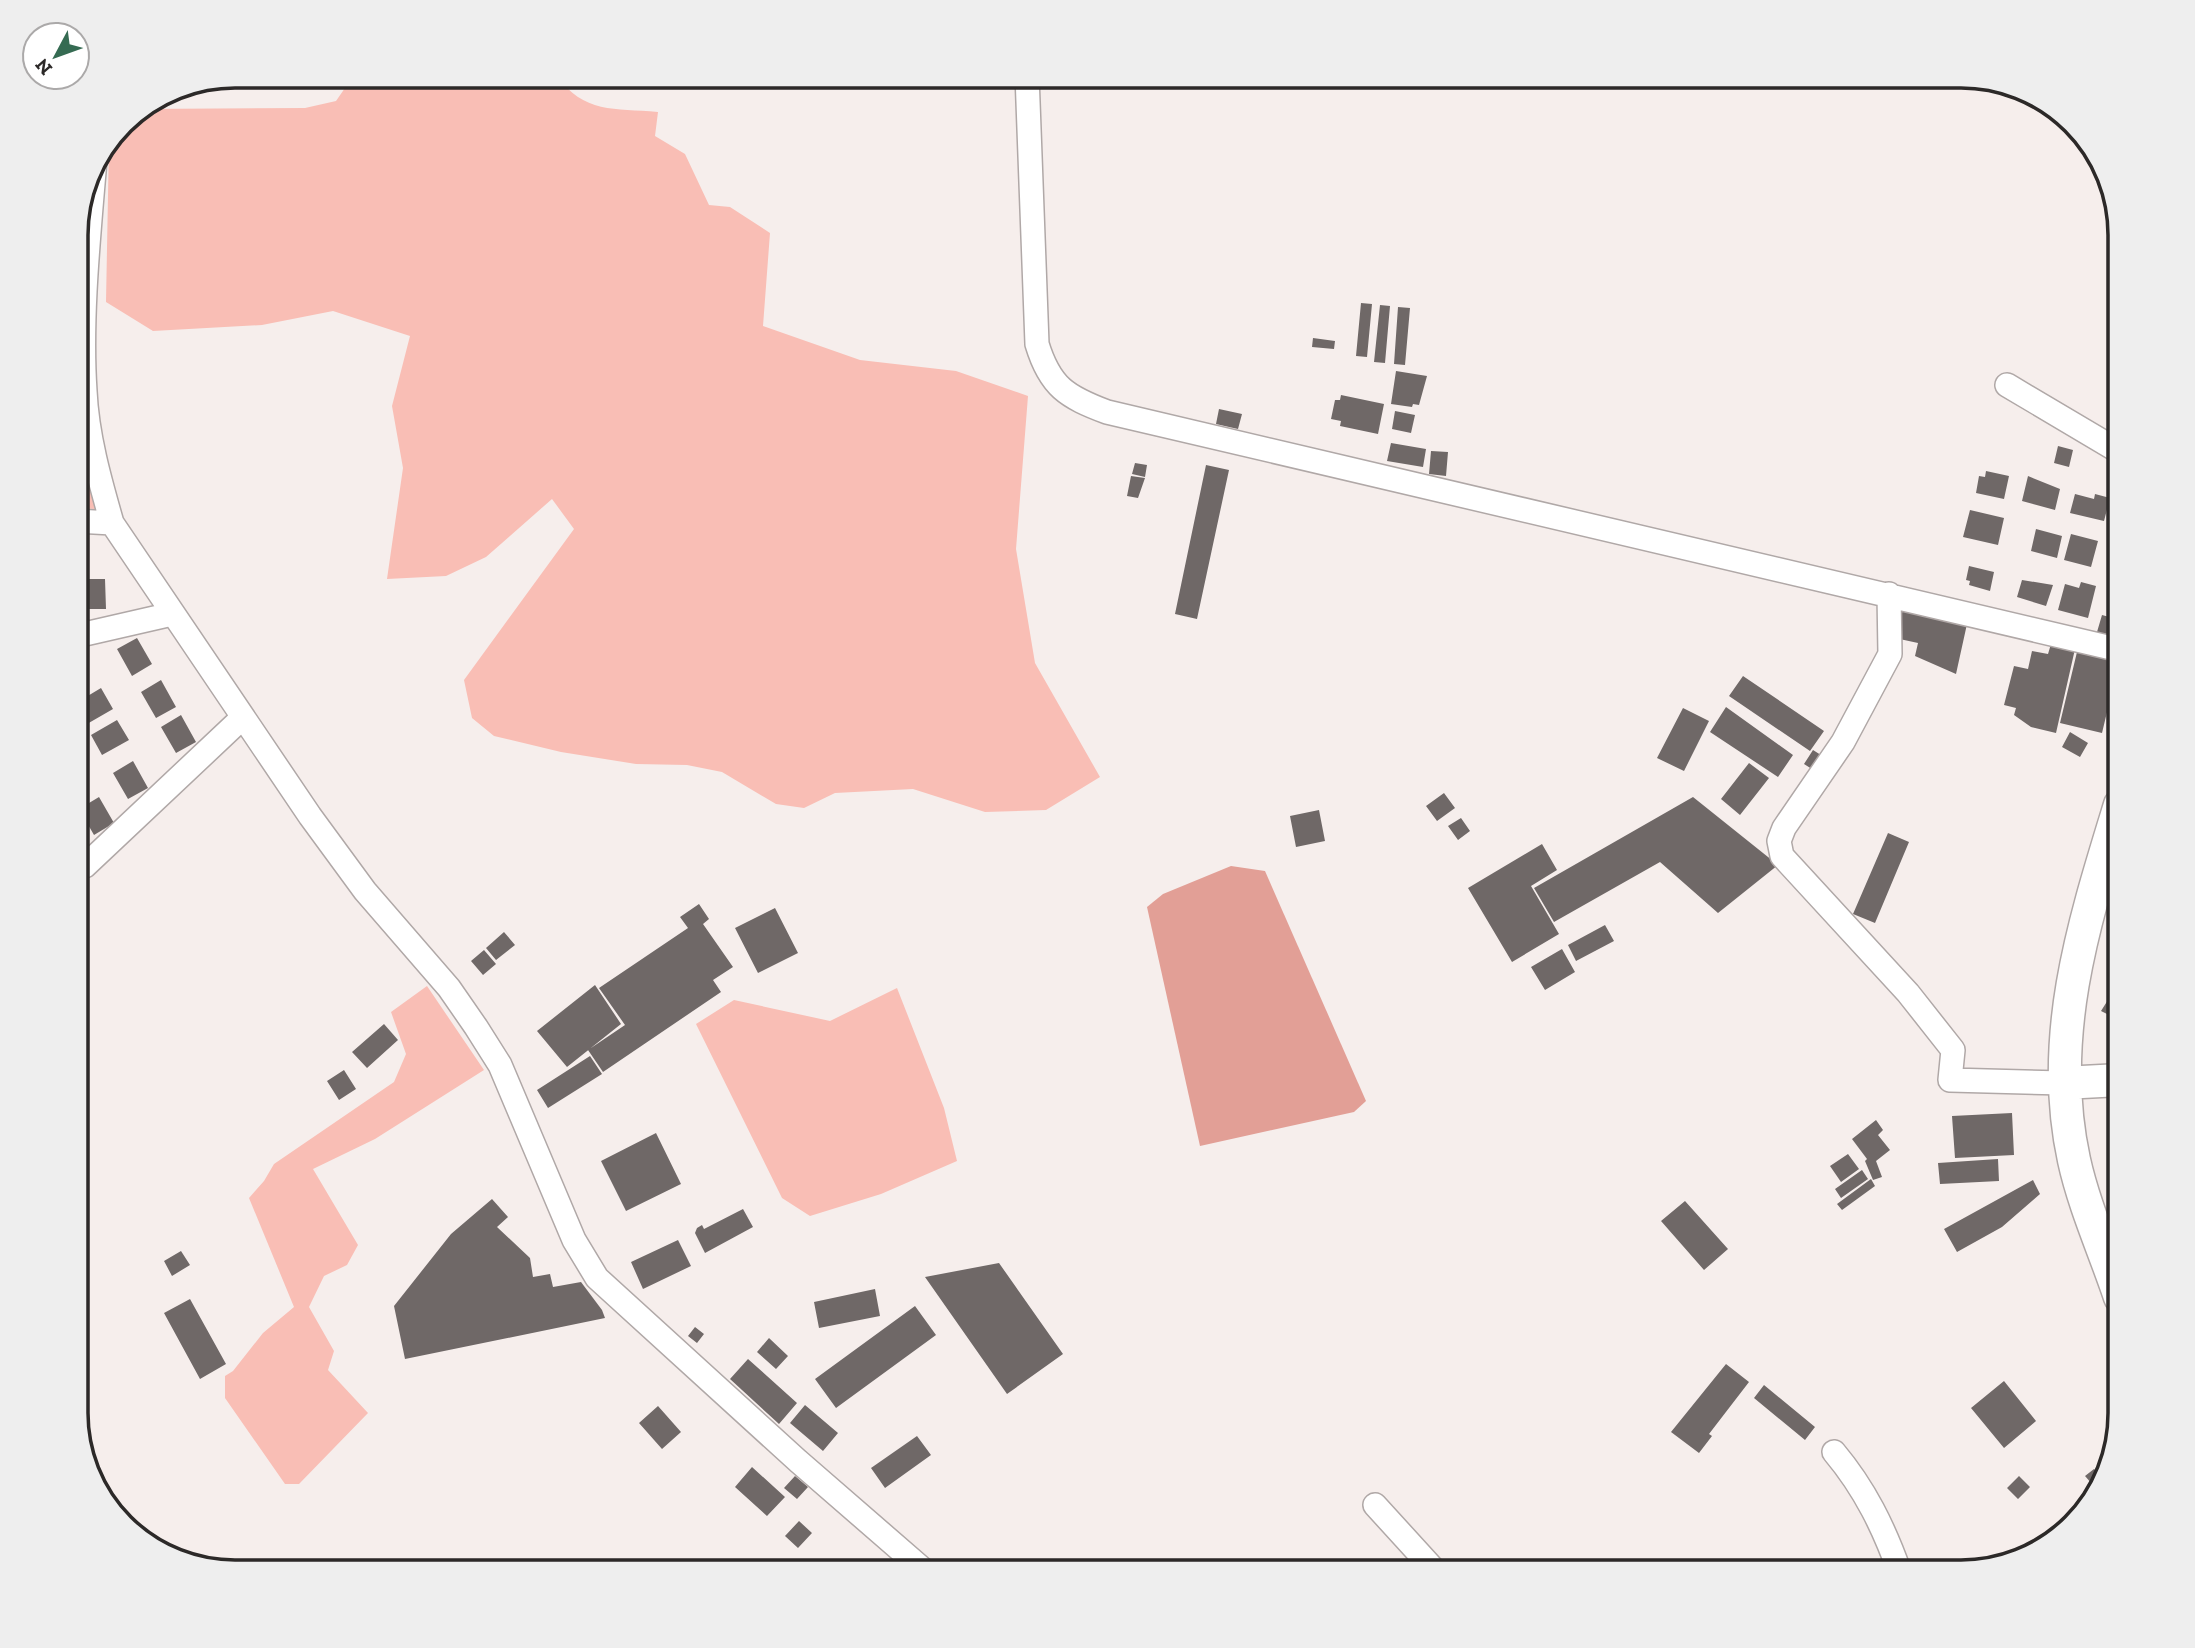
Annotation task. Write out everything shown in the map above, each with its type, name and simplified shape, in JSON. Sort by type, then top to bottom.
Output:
[{"type":"street","points":[[1027,88],[1037,344],[1043,364],[1066,394],[1107,412],[2108,647]]},
{"type":"street","points":[[88,246],[91,205]]},
{"type":"street","points":[[2007,385],[2108,445]]},
{"type":"street","points":[[88,411],[98,474],[112,523],[242,719],[365,891],[449,988],[476,1027],[500,1065],[573,1240],[597,1278],[798,1461],[912,1560]]},
{"type":"street","points":[[88,522],[112,523]]},
{"type":"street","points":[[1889,594],[1890,654],[1843,742],[1784,828],[1779,841],[1782,856],[1908,993],[1953,1050],[1950,1080],[2063,1083],[2108,1081]]},
{"type":"street","points":[[88,633],[172,614]]},
{"type":"street","points":[[88,863],[242,719]]},
{"type":"street","points":[[2108,849],[2070,988],[2063,1083],[2074,1161],[2108,1262]]},
{"type":"street","points":[[1835,1451],[1859,1482],[1884,1530],[1895,1560]]},
{"type":"street","points":[[1375,1505],[1425,1560]]},
{"type":"shaded area","points":[[345,88],[567,88],[578,97],[601,107],[658,112],[655,136],[685,154],[709,205],[730,207],[770,233],[763,326],[860,360],[956,371],[1028,396],[1016,549],[1035,663],[1100,777],[1046,810],[985,812],[913,789],[835,793],[804,808],[776,804],[722,772],[687,765],[636,764],[561,752],[494,736],[472,718],[464,680],[574,529],[552,499],[486,557],[446,576],[387,579],[403,468],[392,406],[410,336],[333,311],[262,325],[153,331],[106,302],[109,158],[145,118],[158,109],[305,108],[336,101]]},
{"type":"shaded area","points":[[88,477],[96,509],[88,509]]},
{"type":"shaded area","points":[[1231,866],[1265,871],[1366,1101],[1354,1112],[1200,1146],[1147,907],[1163,894]]},
{"type":"shaded area","points":[[427,986],[484,1070],[375,1139],[313,1169],[358,1245],[347,1265],[324,1276],[309,1307],[334,1351],[328,1370],[368,1413],[299,1484],[285,1484],[225,1398],[225,1376],[233,1371],[263,1333],[294,1307],[249,1198],[274,1164],[394,1082],[406,1054],[391,1012]]},
{"type":"shaded area","points":[[897,988],[944,1108],[957,1161],[881,1194],[810,1216],[782,1198],[696,1024],[734,1000],[830,1021]]},
{"type":"building","points":[[1361,303],[1372,304],[1367,357],[1356,356]]},
{"type":"building","points":[[1380,305],[1390,306],[1385,363],[1374,362]]},
{"type":"building","points":[[1398,307],[1410,308],[1405,365],[1394,364]]},
{"type":"building","points":[[1313,338],[1335,341],[1334,349],[1312,347]]},
{"type":"building","points":[[1396,371],[1427,376],[1419,405],[1413,404],[1412,407],[1391,404]]},
{"type":"building","points":[[1341,395],[1384,404],[1378,434],[1340,426],[1341,421],[1331,419],[1335,400],[1340,400]]},
{"type":"building","points":[[1219,409],[1242,414],[1238,429],[1216,424]]},
{"type":"building","points":[[1395,411],[1415,415],[1411,433],[1392,429]]},
{"type":"building","points":[[1391,443],[1426,449],[1423,467],[1387,461]]},
{"type":"building","points":[[2058,446],[2073,450],[2069,467],[2054,463]]},
{"type":"building","points":[[1431,451],[1448,452],[1446,476],[1429,474]]},
{"type":"building","points":[[1135,463],[1147,465],[1145,477],[1132,474]]},
{"type":"building","points":[[1206,465],[1229,470],[1197,619],[1175,614]]},
{"type":"building","points":[[1986,471],[2009,476],[2004,499],[1976,493],[1979,476],[1985,477]]},
{"type":"building","points":[[1131,476],[1145,478],[1138,498],[1127,496]]},
{"type":"building","points":[[2028,476],[2060,489],[2055,510],[2022,501]]},
{"type":"building","points":[[2075,494],[2094,499],[2095,494],[2108,497],[2104,521],[2070,513]]},
{"type":"building","points":[[1970,510],[2004,518],[1998,545],[1963,537]]},
{"type":"building","points":[[2036,529],[2062,536],[2057,558],[2031,551]]},
{"type":"building","points":[[2071,534],[2098,541],[2091,567],[2064,560]]},
{"type":"building","points":[[1969,566],[1994,572],[1990,591],[1969,585],[1970,581],[1966,580]]},
{"type":"building","points":[[88,579],[105,579],[106,609],[88,609]]},
{"type":"building","points":[[2022,580],[2053,585],[2046,606],[2017,597]]},
{"type":"building","points":[[2081,582],[2096,586],[2088,618],[2058,610],[2065,584],[2079,588]]},
{"type":"building","points":[[1901,610],[1967,624],[1956,674],[1915,656],[1918,643],[1895,638]]},
{"type":"building","points":[[2102,615],[2108,617],[2108,635],[2097,632]]},
{"type":"building","points":[[137,638],[152,664],[132,676],[117,649]]},
{"type":"building","points":[[2051,644],[2075,649],[2056,733],[2031,727],[2014,715],[2016,708],[2004,705],[2014,666],[2028,669],[2032,651],[2048,654]]},
{"type":"building","points":[[2077,652],[2108,659],[2108,708],[2102,733],[2060,723]]},
{"type":"building","points":[[1743,676],[1824,731],[1810,751],[1729,696]]},
{"type":"building","points":[[161,680],[176,707],[156,718],[141,692]]},
{"type":"building","points":[[101,688],[113,709],[88,723],[88,696]]},
{"type":"building","points":[[1726,707],[1793,755],[1778,777],[1710,732]]},
{"type":"building","points":[[1683,708],[1709,721],[1684,771],[1657,758]]},
{"type":"building","points":[[181,715],[196,742],[176,753],[161,727]]},
{"type":"building","points":[[117,720],[129,740],[102,755],[91,735]]},
{"type":"building","points":[[2070,732],[2088,743],[2080,757],[2062,747]]},
{"type":"building","points":[[1813,750],[1824,757],[1815,771],[1804,764]]},
{"type":"building","points":[[133,761],[148,788],[128,799],[113,773]]},
{"type":"building","points":[[1749,763],[1769,778],[1740,815],[1721,799]]},
{"type":"building","points":[[1444,793],[1455,808],[1437,821],[1426,806]]},
{"type":"building","points":[[99,797],[114,823],[94,835],[88,825],[88,804]]},
{"type":"building","points":[[1693,797],[1778,865],[1718,913],[1660,862],[1554,922],[1534,888]]},
{"type":"building","points":[[1319,810],[1325,841],[1296,847],[1290,816]]},
{"type":"building","points":[[1461,818],[1470,831],[1458,840],[1448,826]]},
{"type":"building","points":[[1888,833],[1909,842],[1875,923],[1853,914]]},
{"type":"building","points":[[1542,844],[1557,870],[1531,886],[1559,934],[1512,962],[1468,888]]},
{"type":"building","points":[[699,904],[709,919],[703,924],[733,967],[713,980],[721,992],[603,1072],[588,1050],[625,1025],[599,988],[688,928],[680,917]]},
{"type":"building","points":[[775,908],[798,953],[758,973],[735,928]]},
{"type":"building","points":[[1605,925],[1614,941],[1576,961],[1568,945]]},
{"type":"building","points":[[504,932],[515,945],[496,960],[486,948]]},
{"type":"building","points":[[1562,949],[1575,972],[1545,990],[1531,967]]},
{"type":"building","points":[[484,950],[496,964],[483,975],[471,961]]},
{"type":"building","points":[[595,985],[621,1024],[567,1067],[537,1031]]},
{"type":"building","points":[[2108,1000],[2108,1014],[2101,1011]]},
{"type":"building","points":[[384,1024],[398,1040],[367,1068],[352,1052]]},
{"type":"building","points":[[590,1056],[602,1074],[548,1108],[537,1090]]},
{"type":"building","points":[[344,1070],[356,1089],[339,1100],[327,1081]]},
{"type":"building","points":[[2012,1113],[2014,1155],[1955,1158],[1952,1116]]},
{"type":"building","points":[[1876,1120],[1883,1130],[1878,1135],[1890,1150],[1876,1161],[1882,1177],[1873,1180],[1865,1161],[1867,1159],[1852,1139]]},
{"type":"building","points":[[656,1133],[681,1184],[626,1211],[601,1161]]},
{"type":"building","points":[[1848,1154],[1859,1169],[1841,1182],[1830,1166]]},
{"type":"building","points":[[1998,1159],[1999,1181],[1940,1184],[1938,1163]]},
{"type":"building","points":[[1862,1170],[1868,1179],[1841,1198],[1835,1189]]},
{"type":"building","points":[[1871,1179],[1875,1186],[1842,1210],[1837,1204]]},
{"type":"building","points":[[2033,1180],[2040,1194],[2002,1227],[1957,1252],[1944,1229]]},
{"type":"building","points":[[492,1199],[508,1217],[497,1227],[530,1258],[533,1277],[550,1274],[553,1287],[581,1282],[605,1318],[405,1359],[394,1306],[451,1234]]},
{"type":"building","points":[[1685,1201],[1728,1249],[1704,1270],[1661,1221]]},
{"type":"building","points":[[743,1209],[753,1227],[705,1253],[695,1233],[697,1228],[702,1225],[704,1229]]},
{"type":"building","points":[[678,1240],[691,1266],[643,1289],[631,1262]]},
{"type":"building","points":[[181,1251],[190,1265],[172,1276],[164,1261]]},
{"type":"building","points":[[999,1263],[1063,1354],[1007,1394],[925,1277]]},
{"type":"building","points":[[875,1289],[880,1316],[819,1328],[814,1302]]},
{"type":"building","points":[[190,1299],[226,1364],[200,1379],[164,1313]]},
{"type":"building","points":[[915,1306],[936,1335],[836,1408],[815,1379]]},
{"type":"building","points":[[695,1327],[704,1334],[697,1343],[688,1336]]},
{"type":"building","points":[[769,1338],[788,1356],[776,1369],[757,1352]]},
{"type":"building","points":[[748,1359],[797,1403],[779,1424],[730,1379]]},
{"type":"building","points":[[1726,1364],[1749,1382],[1709,1434],[1712,1436],[1699,1453],[1671,1432]]},
{"type":"building","points":[[2004,1381],[2036,1421],[2004,1448],[1971,1408]]},
{"type":"building","points":[[1764,1385],[1815,1427],[1805,1440],[1754,1398]]},
{"type":"building","points":[[805,1405],[838,1433],[823,1451],[790,1423]]},
{"type":"building","points":[[658,1406],[681,1432],[662,1449],[639,1423]]},
{"type":"building","points":[[917,1436],[931,1455],[885,1488],[871,1468]]},
{"type":"building","points":[[752,1467],[785,1497],[767,1516],[735,1487]]},
{"type":"building","points":[[2094,1469],[2096,1471],[2090,1482],[2085,1476]]},
{"type":"building","points":[[795,1476],[808,1487],[797,1499],[784,1488]]},
{"type":"building","points":[[2019,1476],[2030,1487],[2018,1499],[2007,1488]]},
{"type":"building","points":[[799,1521],[812,1533],[798,1548],[785,1536]]}]
